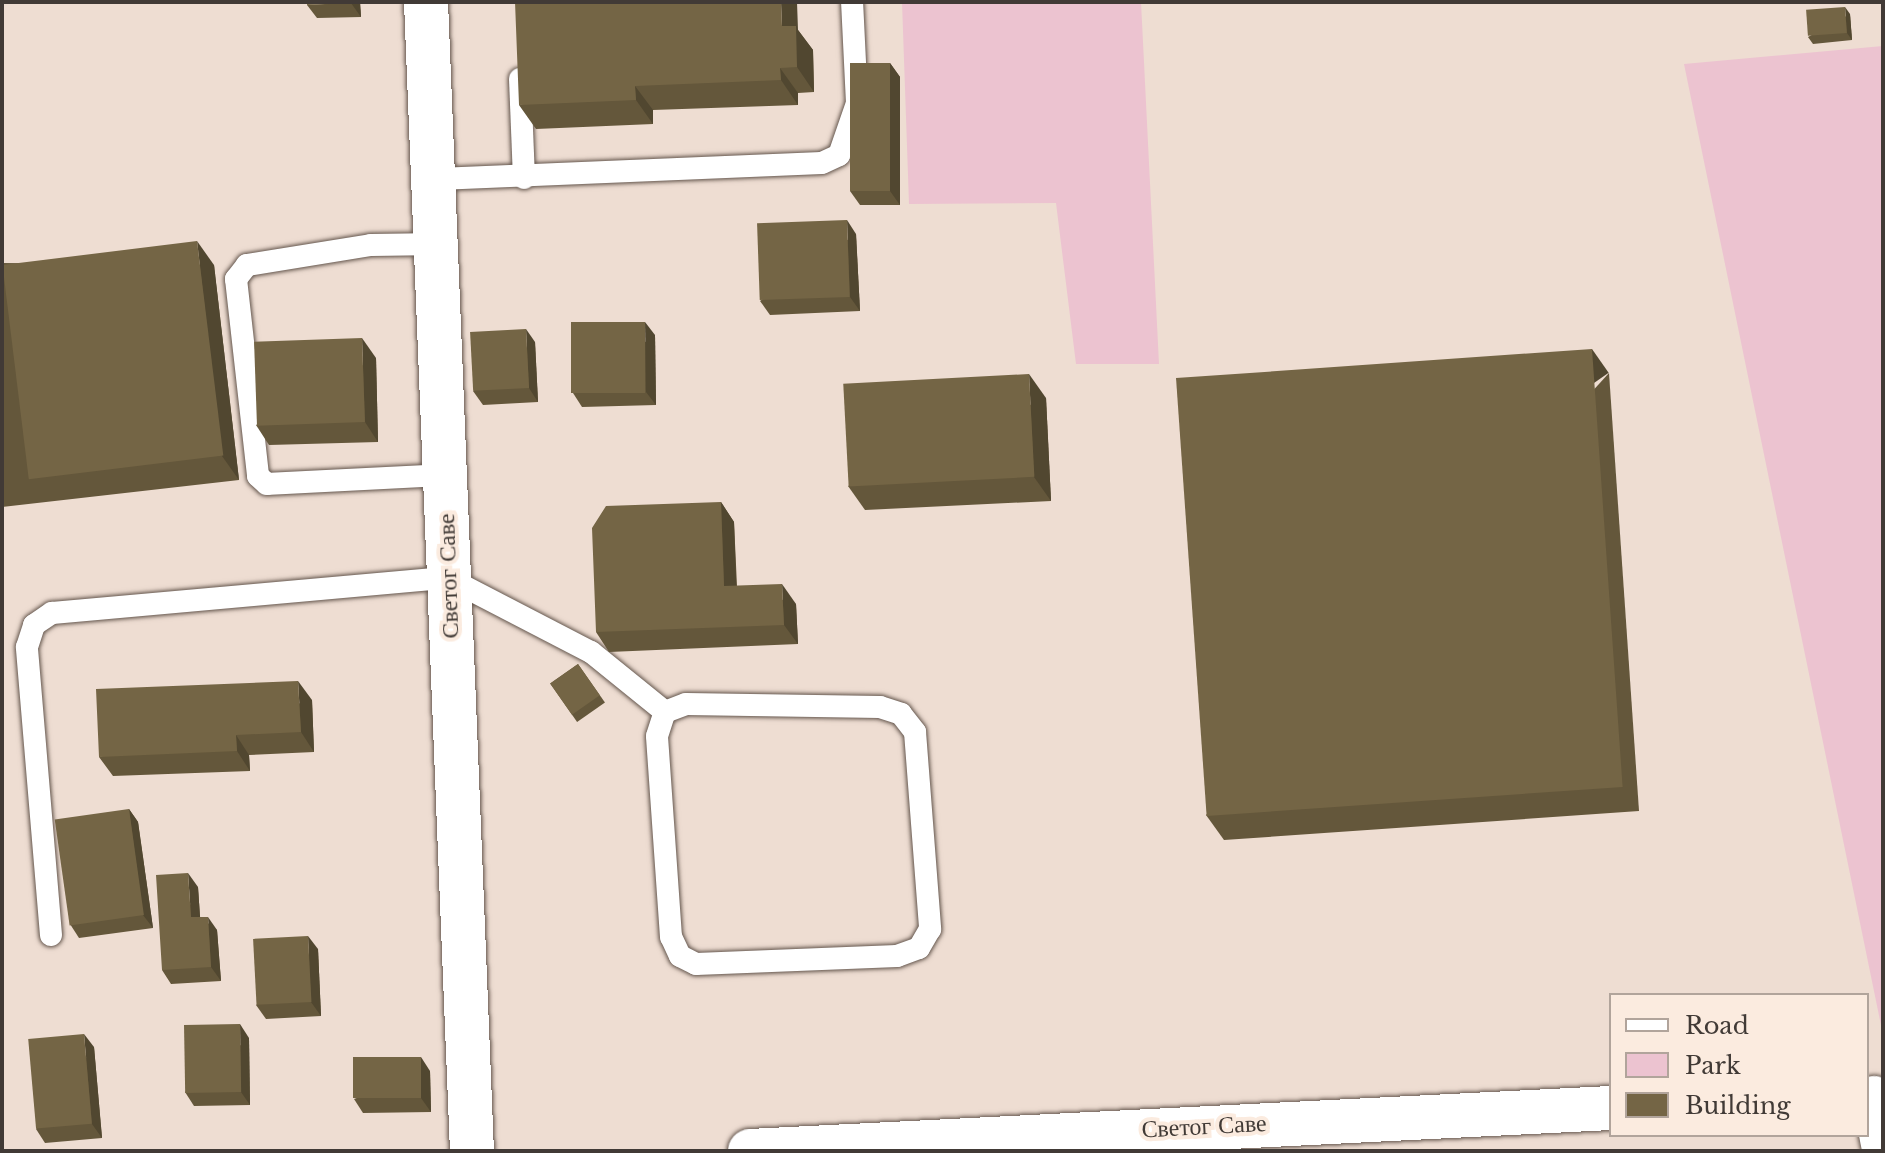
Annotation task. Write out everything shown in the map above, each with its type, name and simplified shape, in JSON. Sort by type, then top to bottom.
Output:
[{"type":"street","name":"Светог Саве","points":[[426,2],[441,244],[448,578],[472,1151]]},
{"type":"street","points":[[1875,1098],[1883,1144]]},
{"type":"street","name":"Светог Саве","points":[[750,1151],[1609,1108]]},
{"type":"lane","points":[[438,179],[796,169],[839,155],[857,103],[852,2]]},
{"type":"lane","points":[[519,61],[524,178]]},
{"type":"lane","points":[[441,244],[371,245],[247,265],[236,279],[258,476],[267,484],[446,475]]},
{"type":"lane","points":[[51,935],[27,647],[34,625],[52,613],[448,578],[591,652],[665,712]]},
{"type":"lane","points":[[686,704],[880,707],[901,714],[916,747],[930,929],[919,948],[897,956],[696,964],[680,956],[671,937],[657,736],[665,712],[686,704]]},
{"type":"green space","points":[[902,2],[1141,2],[1159,364],[1076,364],[1056,203],[909,204]]},
{"type":"green space","points":[[1883,46],[1883,1035],[1684,64]]},
{"type":"building","points":[[307,2],[351,2],[351,3],[307,5]]},
{"type":"building","points":[[515,2],[781,2],[782,26],[796,26],[797,67],[780,68],[781,80],[635,86],[636,100],[519,105]]},
{"type":"building","points":[[1845,7],[1847,33],[1808,36],[1806,10]]},
{"type":"building","points":[[850,63],[890,63],[890,191],[850,191]]},
{"type":"building","points":[[847,220],[850,297],[760,300],[757,223]]},
{"type":"building","points":[[197,241],[223,455],[29,479],[2,265]]},
{"type":"building","points":[[571,322],[645,322],[645,393],[571,393]]},
{"type":"building","points":[[526,329],[529,388],[473,391],[470,332]]},
{"type":"building","points":[[362,338],[365,422],[257,426],[254,342]]},
{"type":"building","points":[[1592,349],[1623,787],[1207,816],[1176,378]]},
{"type":"building","points":[[1029,374],[1034,477],[849,487],[843,384]]},
{"type":"building","points":[[721,502],[724,586],[782,584],[784,625],[596,632],[592,528],[606,506]]},
{"type":"building","points":[[578,664],[600,695],[572,715],[550,684]]},
{"type":"building","points":[[298,681],[301,732],[236,735],[237,751],[99,757],[96,689]]},
{"type":"building","points":[[129,809],[144,915],[70,925],[55,819]]},
{"type":"building","points":[[188,873],[191,917],[208,917],[211,967],[162,970],[156,875]]},
{"type":"building","points":[[308,936],[311,1002],[257,1005],[253,939]]},
{"type":"building","points":[[240,1024],[241,1092],[185,1093],[184,1025]]},
{"type":"building","points":[[84,1034],[92,1124],[36,1129],[28,1039]]},
{"type":"building","points":[[353,1057],[421,1057],[421,1098],[353,1098]]}]
